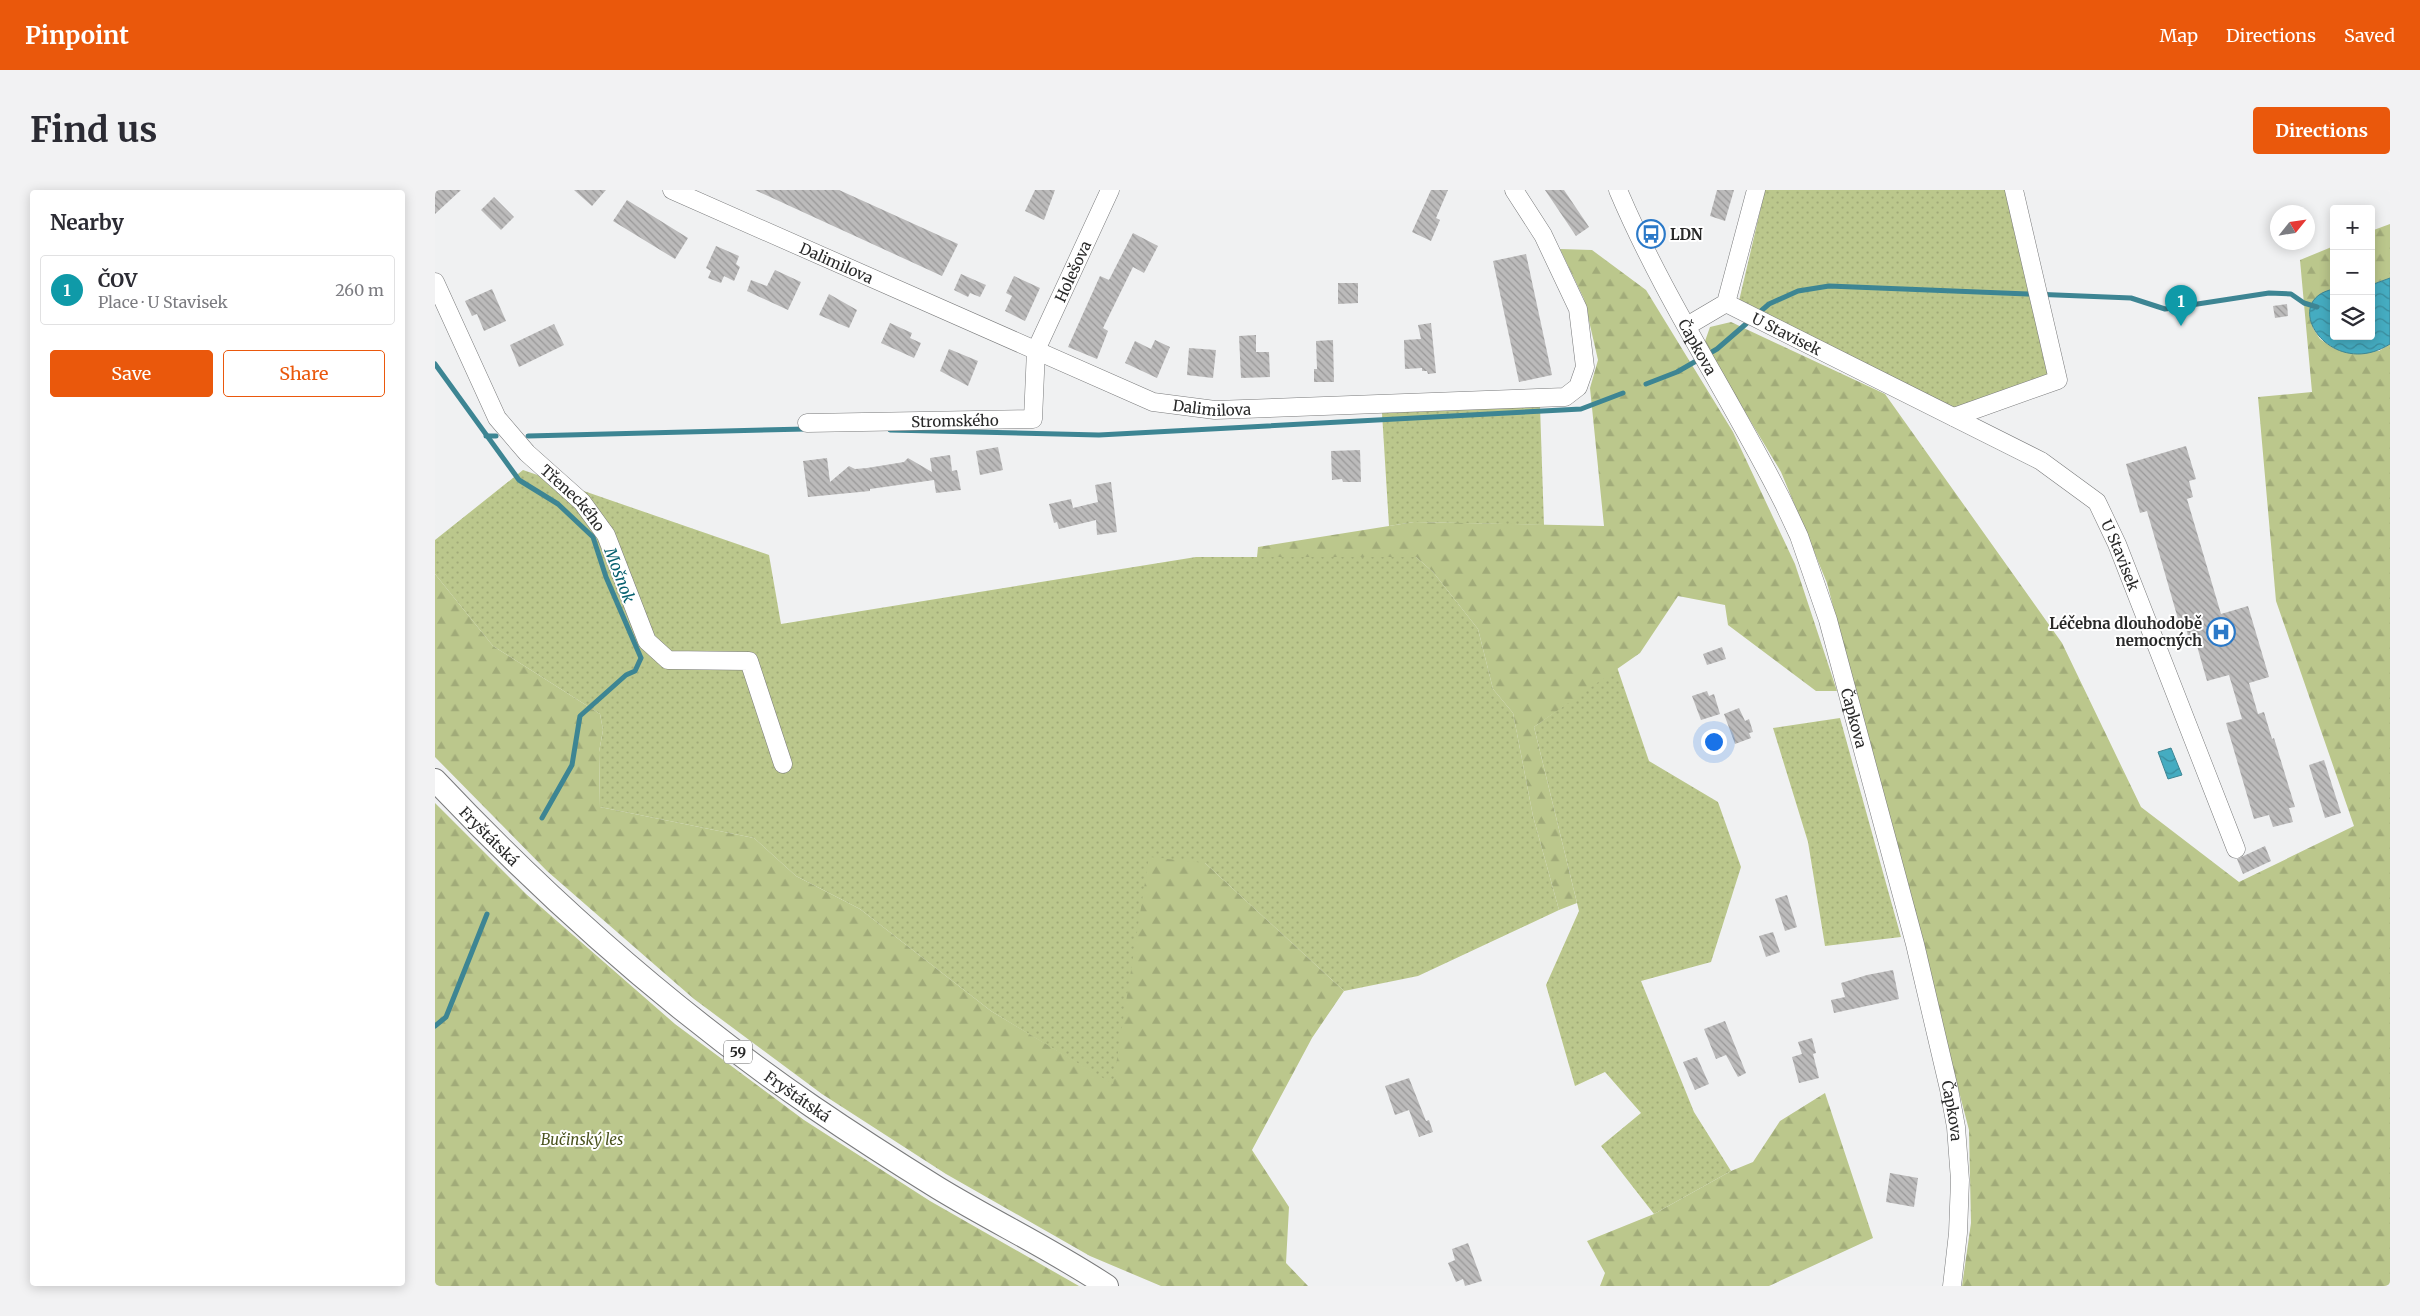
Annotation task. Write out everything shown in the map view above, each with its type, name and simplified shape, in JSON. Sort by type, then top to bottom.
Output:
[{"type":"main road","name":"Fryštátská","points":[[435,780],[536,883],[685,1012],[813,1107],[938,1188],[1083,1270],[1107,1286]]},
{"type":"main road","name":"Fryštátská","points":[[1083,1270],[1121,1286]]},
{"type":"street","name":"Dalimilova","points":[[672,190],[1153,402],[1215,410],[1565,397],[1578,387],[1585,368],[1578,309],[1543,235],[1514,190]]},
{"type":"street","name":"Holešova","points":[[1036,350],[1110,190]]},
{"type":"street","name":"Čapkova","points":[[1618,190],[1644,246],[1785,504],[1814,577],[1840,663],[1915,944],[1957,1127],[1960,1180],[1958,1233],[1952,1286]]},
{"type":"street","points":[[1687,326],[1726,303],[1756,190]]},
{"type":"street","points":[[1954,417],[2058,380],[2013,190]]},
{"type":"street","name":"Třeneckého","points":[[435,282],[497,418],[527,453],[582,502],[606,535],[647,641],[668,660],[749,662],[783,764]]},
{"type":"street","name":"U Stavisek","points":[[1726,303],[2041,461],[2097,502],[2117,544],[2236,849]]},
{"type":"street","name":"Stromského","points":[[807,424],[1033,419],[1036,350]]},
{"type":"green space","points":[[1765,190],[2005,190],[2049,374],[1954,409],[1739,301]]},
{"type":"green space","points":[[2390,224],[2390,278],[2375,284],[2375,250],[2375,230]]},
{"type":"green space","points":[[2330,248],[2330,290],[2327,291],[2313,328],[2320,339],[2335,349],[2379,351],[2390,344],[2390,1286],[1962,1286],[1971,1223],[1969,1130],[1827,583],[1781,472],[1704,344],[1710,327],[1731,322],[1885,394],[2062,643],[2141,807],[2239,882],[2354,826],[2276,601],[2258,397],[2312,392],[2300,260]]},
{"type":"green space","points":[[1560,249],[1592,250],[1646,290],[1733,432],[1795,564],[1837,691],[1816,691],[1728,625],[1725,605],[1678,596],[1640,653],[1534,727],[1577,903],[1559,910],[1533,816],[1513,713],[1493,689],[1478,629],[1433,572],[1416,557],[1257,557],[1258,547],[1414,522],[1604,526],[1590,388],[1598,360],[1584,299]]},
{"type":"green space","points":[[1540,406],[1544,525],[1414,522],[1389,526],[1382,413]]},
{"type":"green space","points":[[523,470],[769,555],[781,624],[1196,557],[1416,557],[1433,572],[1478,629],[1493,689],[1513,713],[1533,816],[1559,910],[1418,976],[1344,991],[1205,863],[1113,1085],[991,1011],[860,909],[796,876],[754,838],[600,807],[599,752],[603,730],[600,714],[493,646],[435,574],[435,540]]},
{"type":"green space","points":[[435,574],[493,646],[600,714],[603,730],[599,752],[600,807],[754,838],[796,876],[860,909],[991,1011],[1113,1084],[1149,857],[1205,863],[1344,991],[1312,1038],[1252,1150],[1289,1207],[1286,1263],[1308,1286],[1161,1286],[1090,1256],[946,1174],[822,1094],[694,999],[547,871],[435,757]]},
{"type":"green space","points":[[1617,667],[1649,761],[1718,802],[1741,867],[1711,962],[1641,981],[1694,1112],[1731,1171],[1654,1214],[1601,1146],[1641,1113],[1605,1072],[1575,1086],[1546,985],[1579,911],[1534,727]]},
{"type":"green space","points":[[1840,718],[1901,937],[1825,946],[1808,842],[1773,728]]},
{"type":"green space","name":"Bučinský les","points":[[435,803],[526,894],[675,1024],[804,1120],[930,1201],[1079,1286],[435,1286]]},
{"type":"green space","points":[[1825,1093],[1873,1238],[1769,1286],[1600,1286],[1605,1273],[1587,1241],[1654,1214],[1731,1171],[1753,1162],[1780,1121]]},
{"type":"water","points":[[2390,278],[2390,344],[2368,353],[2348,353],[2331,346],[2318,335],[2311,321],[2310,308],[2318,296],[2330,291],[2330,340],[2375,340],[2375,284]]},
{"type":"water","points":[[2171,748],[2182,775],[2168,779],[2158,752]]},
{"type":"building","points":[[435,190],[461,190],[435,214]]},
{"type":"building","points":[[574,190],[606,190],[592,206]]},
{"type":"building","points":[[755,190],[839,190],[958,244],[942,276]]},
{"type":"building","points":[[1035,190],[1055,190],[1044,220],[1025,211]]},
{"type":"building","points":[[1431,190],[1448,190],[1436,218],[1440,220],[1431,241],[1412,232]]},
{"type":"building","points":[[1545,190],[1564,190],[1589,227],[1576,236]]},
{"type":"building","points":[[1717,190],[1734,190],[1725,221],[1710,216]]},
{"type":"building","points":[[494,197],[514,217],[501,230],[481,210]]},
{"type":"building","points":[[627,200],[688,238],[675,259],[613,221]]},
{"type":"building","points":[[1133,233],[1158,246],[1144,273],[1133,267],[1103,328],[1108,331],[1097,359],[1068,347],[1100,276],[1109,280]]},
{"type":"building","points":[[716,246],[739,256],[736,264],[740,267],[734,281],[724,276],[721,283],[708,278],[711,271],[706,268]]},
{"type":"building","points":[[1526,254],[1552,375],[1519,382],[1493,261]]},
{"type":"building","points":[[775,270],[801,282],[788,310],[747,291],[751,280],[767,286]]},
{"type":"building","points":[[961,274],[986,285],[980,297],[970,293],[968,297],[954,290]]},
{"type":"building","points":[[1014,276],[1040,288],[1025,321],[1005,311],[1012,296],[1006,293]]},
{"type":"building","points":[[1338,283],[1358,283],[1358,303],[1338,304]]},
{"type":"building","points":[[492,289],[506,321],[484,331],[477,314],[472,316],[465,301]]},
{"type":"building","points":[[829,294],[857,310],[849,328],[819,315]]},
{"type":"building","points":[[2287,304],[2288,316],[2275,318],[2273,306]]},
{"type":"building","points":[[890,323],[912,333],[910,338],[921,343],[914,358],[881,343]]},
{"type":"building","points":[[1431,323],[1436,373],[1428,374],[1427,371],[1422,371],[1422,368],[1405,369],[1404,340],[1421,339],[1418,325]]},
{"type":"building","points":[[554,324],[564,345],[519,367],[510,345]]},
{"type":"building","points":[[1256,335],[1256,352],[1269,352],[1270,377],[1241,378],[1239,336]]},
{"type":"building","points":[[1155,340],[1170,347],[1157,378],[1125,363],[1135,341],[1151,349]]},
{"type":"building","points":[[1333,340],[1334,382],[1314,382],[1314,369],[1317,369],[1316,341]]},
{"type":"building","points":[[1189,348],[1216,350],[1213,378],[1187,375]]},
{"type":"building","points":[[949,349],[978,361],[968,386],[940,371]]},
{"type":"building","name":"Léčebna dlouhodobě nemocných","points":[[2186,446],[2196,479],[2189,481],[2193,497],[2187,499],[2221,614],[2248,606],[2269,677],[2249,683],[2258,714],[2264,712],[2272,739],[2274,738],[2295,807],[2289,808],[2293,822],[2273,827],[2269,815],[2254,819],[2226,723],[2242,719],[2229,675],[2207,681],[2195,639],[2189,640],[2185,624],[2180,626],[2147,511],[2140,513],[2126,464]]},
{"type":"building","points":[[998,447],[1003,470],[980,475],[976,451]]},
{"type":"building","points":[[1360,450],[1361,482],[1343,482],[1342,479],[1332,480],[1331,451]]},
{"type":"building","points":[[950,455],[952,471],[957,470],[961,490],[936,493],[934,480],[870,489],[870,491],[808,497],[803,461],[827,458],[830,482],[849,466],[855,469],[867,468],[904,462],[908,458],[932,472],[930,458]]},
{"type":"building","points":[[1111,482],[1117,532],[1097,535],[1096,520],[1059,529],[1057,522],[1054,523],[1049,504],[1071,499],[1073,508],[1098,502],[1095,485]]},
{"type":"building","points":[[1722,647],[1726,659],[1707,665],[1703,654]]},
{"type":"building","points":[[1707,691],[1709,696],[1714,694],[1720,714],[1701,720],[1692,696]]},
{"type":"building","points":[[1739,708],[1745,721],[1749,719],[1753,732],[1749,733],[1751,738],[1735,744],[1724,714]]},
{"type":"building","points":[[2324,760],[2341,813],[2325,818],[2309,765]]},
{"type":"building","points":[[2265,846],[2271,861],[2243,874],[2237,859]]},
{"type":"building","points":[[1787,895],[1797,927],[1785,931],[1775,899]]},
{"type":"building","points":[[1773,932],[1780,952],[1766,957],[1759,936]]},
{"type":"building","points":[[1893,970],[1899,999],[1834,1013],[1831,1000],[1845,997],[1841,983]]},
{"type":"building","points":[[1725,1021],[1746,1073],[1738,1077],[1726,1055],[1716,1059],[1704,1029]]},
{"type":"building","points":[[1812,1038],[1816,1053],[1813,1054],[1819,1078],[1799,1083],[1792,1057],[1802,1054],[1798,1042]]},
{"type":"building","points":[[1697,1057],[1709,1084],[1695,1090],[1683,1062]]},
{"type":"building","points":[[1409,1078],[1426,1121],[1429,1120],[1433,1132],[1419,1137],[1409,1110],[1395,1115],[1385,1086]]},
{"type":"building","points":[[1890,1173],[1918,1178],[1914,1207],[1886,1202]]},
{"type":"building","points":[[1468,1243],[1482,1281],[1465,1286],[1463,1279],[1456,1282],[1448,1263],[1455,1260],[1452,1249]]},
{"type":"waterway","points":[[1646,384],[1677,372],[1717,349],[1769,304],[1798,291],[1829,286],[2131,298],[2165,309],[2269,293],[2291,294],[2304,303],[2317,307]]},
{"type":"waterway","name":"Mošnok","points":[[435,364],[519,480],[558,504],[593,537],[606,577],[641,658],[635,671],[626,675],[580,716],[572,765],[542,818]]},
{"type":"waterway","points":[[890,430],[1099,435],[1581,409],[1623,393]]},
{"type":"waterway","points":[[528,436],[806,429]]},
{"type":"waterway","name":"Mošnok","points":[[486,436],[496,436]]},
{"type":"waterway","name":"Mošnok","points":[[435,1026],[446,1017],[487,914]]},
{"type":"place","name":"LDN","points":[[1651,234]]},
{"type":"place","name":"ČOV","points":[[2181,326]]},
{"type":"place","name":"Léčebna dlouhodobě nemocných","points":[[2221,632]]}]
